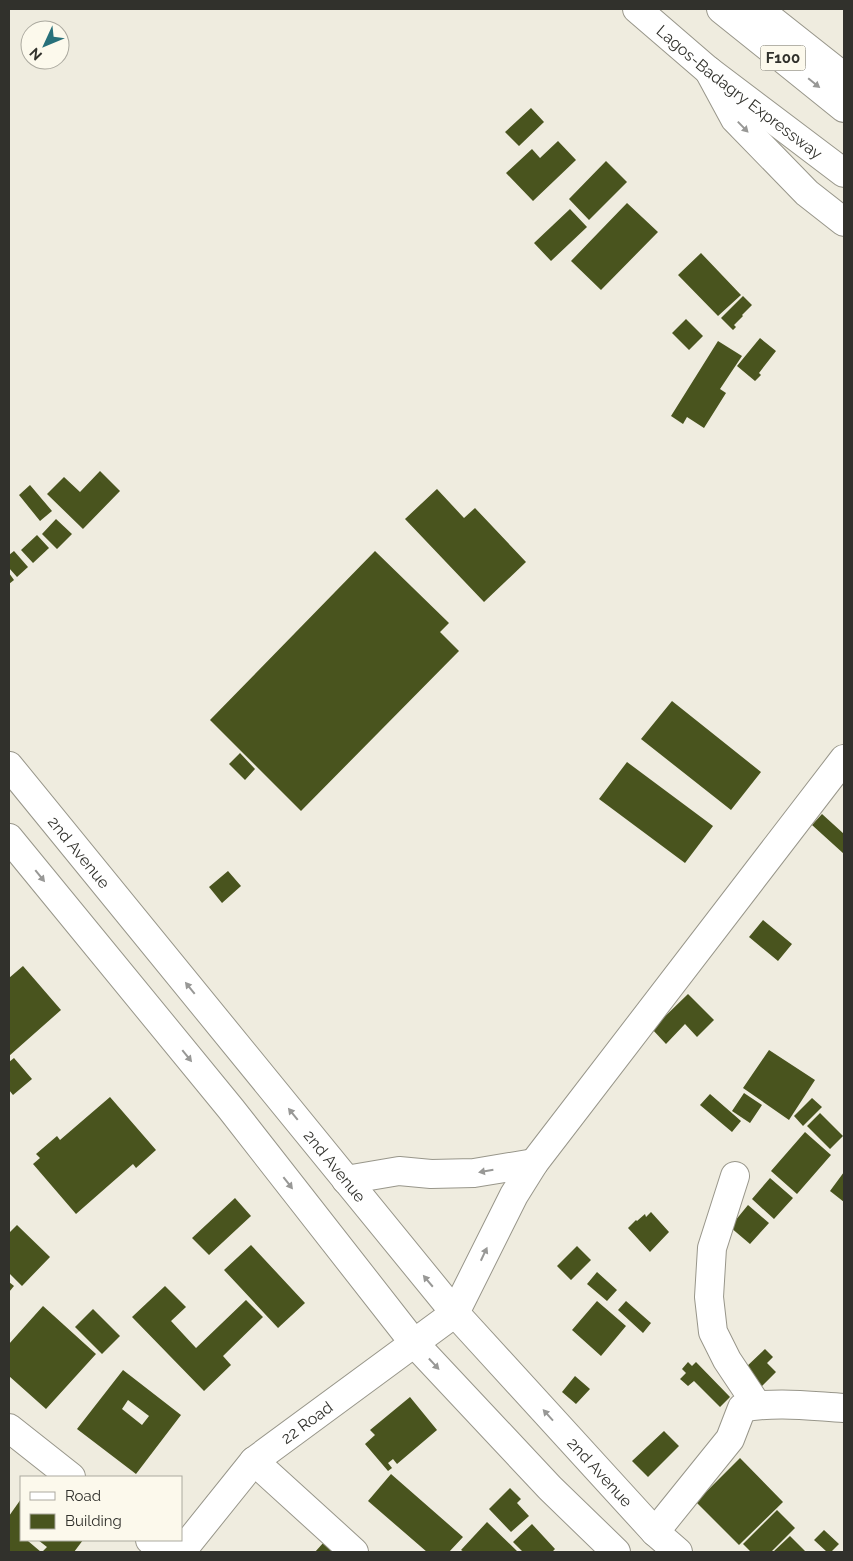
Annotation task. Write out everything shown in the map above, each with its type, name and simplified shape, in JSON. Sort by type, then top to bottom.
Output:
[{"type":"main road","name":"Lagos-Badagry Expressway","points":[[637,9],[709,71],[844,173]]},
{"type":"main road","name":"F100","points":[[721,9],[844,108]]},
{"type":"main road","points":[[758,9],[844,77]]},
{"type":"main road","points":[[709,71],[735,119],[807,193],[844,222]]},
{"type":"main road","points":[[455,1313],[514,1195],[534,1163],[844,759]]},
{"type":"main road","name":"2nd Avenue","points":[[9,766],[455,1313],[655,1532],[678,1552]]},
{"type":"main road","points":[[9,838],[224,1102],[414,1343],[550,1488],[616,1552]]},
{"type":"main road","points":[[346,1180],[400,1171],[431,1174],[474,1173],[534,1163]]},
{"type":"main road","points":[[735,1176],[712,1248],[709,1298],[713,1332],[727,1360],[757,1405]]},
{"type":"main road","name":"22 Road","points":[[181,1552],[254,1461],[455,1313]]},
{"type":"main road","points":[[655,1532],[730,1439],[742,1408],[757,1405],[792,1404],[844,1408]]},
{"type":"main road","points":[[9,1428],[70,1476]]},
{"type":"main road","points":[[254,1461],[354,1552]]},
{"type":"main road","points":[[151,1541],[166,1552]]},
{"type":"building","points":[[531,108],[544,122],[519,146],[505,132]]},
{"type":"building","points":[[558,141],[576,160],[533,201],[506,173],[532,149],[540,158]]},
{"type":"building","points":[[606,161],[627,182],[589,220],[569,199]]},
{"type":"building","points":[[627,203],[658,232],[601,290],[571,261]]},
{"type":"building","points":[[570,209],[587,227],[551,261],[534,243]]},
{"type":"building","points":[[701,253],[741,295],[718,316],[678,275]]},
{"type":"building","points":[[743,296],[752,305],[734,325],[736,327],[733,330],[721,318]]},
{"type":"building","points":[[686,319],[703,336],[689,350],[672,333]]},
{"type":"building","points":[[760,338],[776,351],[755,381],[737,366]]},
{"type":"building","points":[[718,341],[742,356],[720,389],[726,393],[704,428],[687,417],[683,424],[671,416]]},
{"type":"building","points":[[100,471],[120,491],[83,529],[47,494],[64,477],[80,492]]},
{"type":"building","points":[[30,485],[52,511],[40,521],[19,495]]},
{"type":"building","points":[[437,489],[464,518],[475,508],[526,562],[484,602],[405,519]]},
{"type":"building","points":[[56,519],[72,534],[57,549],[42,534]]},
{"type":"building","points":[[37,535],[49,548],[33,563],[21,550]]},
{"type":"building","points":[[14,551],[28,567],[17,577],[9,568],[9,555]]},
{"type":"building","points":[[375,551],[449,623],[440,632],[459,651],[301,811],[210,720]]},
{"type":"building","points":[[9,573],[14,580],[9,584]]},
{"type":"building","points":[[672,701],[761,772],[731,810],[641,739]]},
{"type":"building","points":[[240,753],[255,769],[245,780],[229,764]]},
{"type":"building","points":[[627,762],[713,826],[685,863],[599,799]]},
{"type":"building","points":[[822,814],[844,834],[844,854],[812,825]]},
{"type":"building","points":[[228,871],[241,886],[222,903],[209,887]]},
{"type":"building","points":[[763,920],[792,944],[778,961],[749,937]]},
{"type":"building","points":[[23,966],[61,1010],[9,1056],[9,978]]},
{"type":"building","points":[[688,994],[714,1020],[697,1037],[685,1024],[666,1044],[652,1029]]},
{"type":"building","points":[[769,1050],[815,1080],[789,1120],[743,1088]]},
{"type":"building","points":[[14,1058],[32,1079],[13,1095],[9,1090],[9,1062]]},
{"type":"building","points":[[744,1093],[762,1105],[750,1123],[732,1111]]},
{"type":"building","points":[[710,1094],[741,1121],[732,1132],[700,1105]]},
{"type":"building","points":[[110,1097],[156,1150],[136,1168],[133,1164],[76,1214],[33,1164],[40,1158],[36,1154],[57,1136],[60,1140]]},
{"type":"building","points":[[812,1098],[822,1107],[803,1126],[794,1116]]},
{"type":"building","points":[[820,1113],[843,1136],[830,1149],[807,1126]]},
{"type":"building","points":[[805,1132],[831,1155],[797,1194],[771,1171]]},
{"type":"building","points":[[844,1172],[844,1202],[830,1191]]},
{"type":"building","points":[[770,1178],[793,1198],[774,1219],[752,1199]]},
{"type":"building","points":[[235,1198],[251,1216],[209,1255],[192,1238]]},
{"type":"building","points":[[748,1205],[769,1223],[750,1244],[730,1227]]},
{"type":"building","points":[[651,1212],[669,1232],[650,1252],[628,1228],[636,1220],[645,1214],[646,1217]]},
{"type":"building","points":[[17,1225],[50,1257],[22,1286],[9,1273],[9,1233]]},
{"type":"building","points":[[251,1245],[305,1303],[278,1328],[224,1270]]},
{"type":"building","points":[[577,1246],[591,1260],[571,1280],[557,1266]]},
{"type":"building","points":[[597,1272],[617,1290],[607,1301],[587,1284]]},
{"type":"building","points":[[9,1282],[14,1286],[9,1292]]},
{"type":"building","points":[[165,1286],[186,1307],[171,1321],[196,1348],[246,1300],[263,1317],[223,1356],[231,1365],[204,1391],[132,1317]]},
{"type":"building","points":[[597,1301],[626,1326],[601,1356],[572,1330]]},
{"type":"building","points":[[626,1301],[651,1323],[643,1333],[618,1310]]},
{"type":"building","points":[[43,1306],[96,1354],[46,1409],[9,1376],[9,1344]]},
{"type":"building","points":[[93,1309],[120,1336],[102,1354],[75,1327]]},
{"type":"building","points":[[765,1349],[773,1357],[767,1363],[776,1372],[761,1387],[744,1369]]},
{"type":"building","points":[[688,1362],[692,1366],[696,1362],[730,1397],[720,1407],[694,1381],[688,1386],[680,1379],[686,1373],[682,1369]]},
{"type":"building","points":[[123,1370],[181,1415],[136,1474],[77,1429]],"holes":[[[128,1400],[149,1416],[142,1425],[122,1409]]]},
{"type":"building","points":[[575,1376],[590,1389],[576,1404],[562,1392]]},
{"type":"building","points":[[410,1397],[437,1430],[397,1464],[393,1459],[388,1463],[392,1468],[388,1471],[365,1444],[375,1435],[370,1430]]},
{"type":"building","points":[[664,1431],[679,1446],[648,1477],[632,1461]]},
{"type":"building","points":[[740,1458],[783,1502],[739,1545],[696,1502]]},
{"type":"building","points":[[391,1474],[463,1537],[449,1552],[427,1552],[368,1501]]},
{"type":"building","points":[[510,1488],[521,1499],[517,1503],[529,1516],[511,1532],[489,1509]]},
{"type":"building","points":[[20,1500],[20,1541],[28,1541],[41,1552],[9,1552],[9,1516]]},
{"type":"building","points":[[777,1510],[795,1528],[771,1552],[751,1552],[743,1544]]},
{"type":"building","points":[[487,1522],[518,1552],[464,1552],[461,1550]]},
{"type":"building","points":[[532,1524],[555,1549],[552,1552],[523,1552],[513,1542]]},
{"type":"building","points":[[824,1530],[839,1544],[831,1552],[827,1552],[814,1540]]},
{"type":"building","points":[[790,1536],[806,1552],[773,1552]]},
{"type":"building","points":[[39,1541],[82,1541],[74,1552],[42,1552],[47,1547]]},
{"type":"building","points":[[324,1542],[336,1552],[315,1552]]}]
